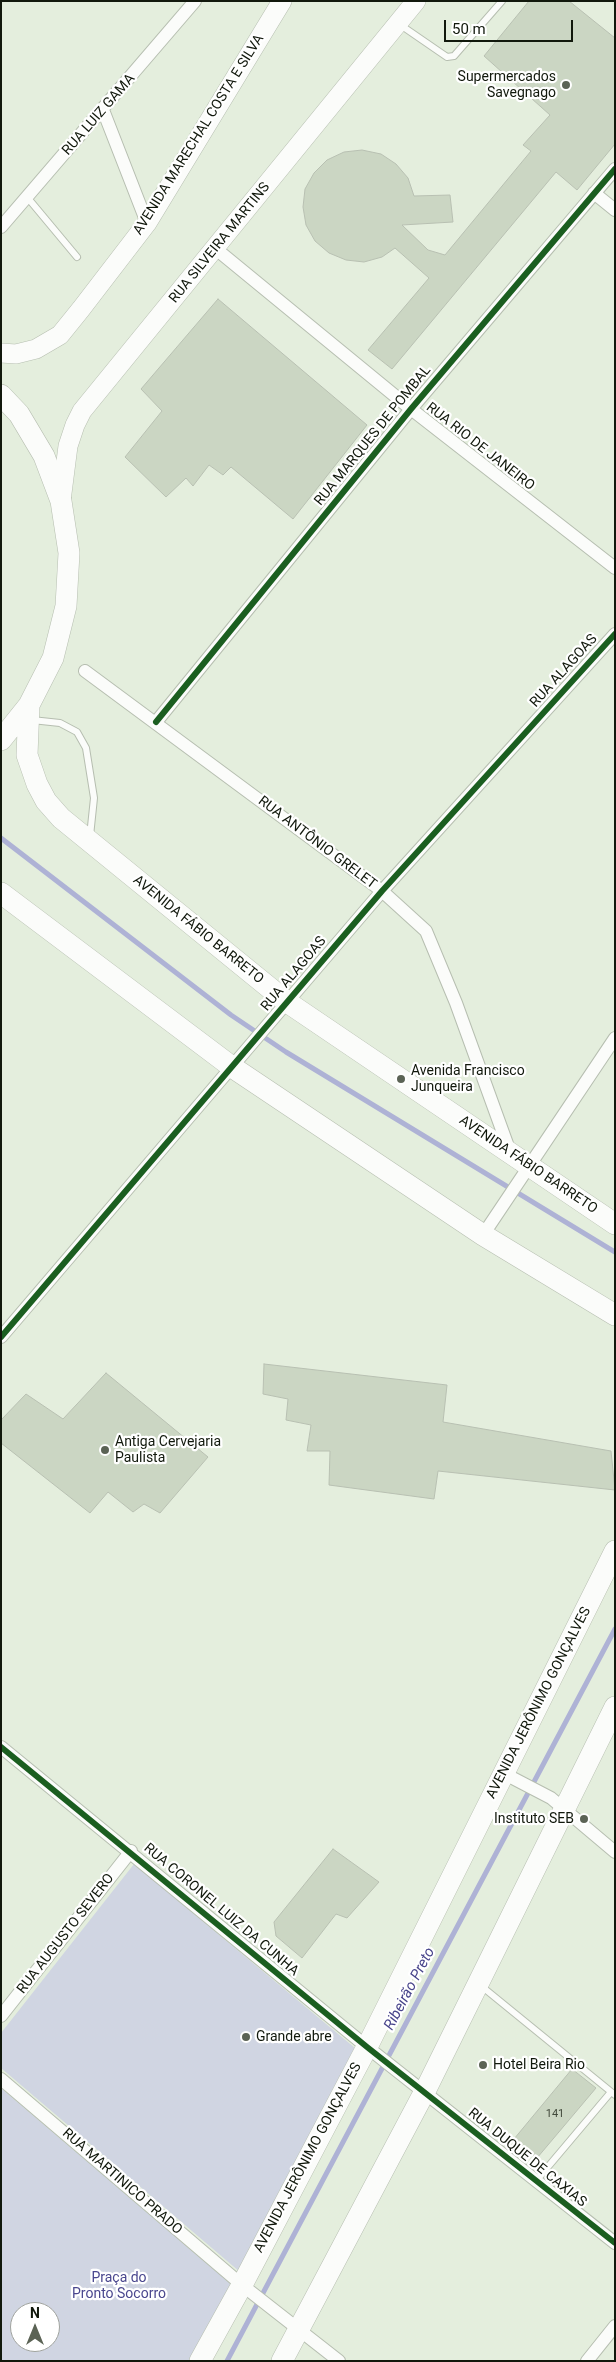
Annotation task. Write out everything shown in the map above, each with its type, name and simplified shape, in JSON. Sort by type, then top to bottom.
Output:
[{"type":"main road","name":"AVENIDA MARECHAL COSTA E SILVA","points":[[1,353],[16,354],[36,349],[60,335],[146,223],[282,1]]},
{"type":"main road","name":"RUA SILVEIRA MARTINS","points":[[61,501],[68,446],[82,411],[216,249],[416,1]]},
{"type":"main road","points":[[1,394],[19,414],[44,456],[61,501],[69,553],[66,606],[53,658],[28,712],[1,740]]},
{"type":"main road","name":"AVENIDA FÁBIO BARRETO","points":[[28,712],[27,755],[36,784],[46,801],[61,818],[284,1005],[510,1154],[524,1171],[615,1224]]},
{"type":"main road","points":[[1,893],[486,1231],[615,1315]]},
{"type":"main road","name":"AVENIDA JERÔNIMO GONÇALVES","points":[[200,2361],[250,2290],[373,2052],[510,1776],[615,1552]]},
{"type":"main road","points":[[282,2361],[293,2324],[419,2086],[477,1982],[558,1803],[615,1707]]},
{"type":"street","name":"RUA LUIZ GAMA","points":[[1,227],[195,1]]},
{"type":"street","points":[[103,110],[146,223]]},
{"type":"street","name":"RUA MARQUES DE POMBAL","points":[[156,722],[411,409],[615,169]]},
{"type":"street","points":[[594,193],[615,210]]},
{"type":"street","name":"RUA RIO DE JANEIRO","points":[[216,249],[411,409],[615,568]]},
{"type":"street","name":"RUA ALAGOAS","points":[[1,1337],[382,891],[615,634]]},
{"type":"street","name":"RUA ANTÔNIO GRELET","points":[[85,671],[382,891],[426,931],[456,1003],[510,1154]]},
{"type":"street","points":[[486,1231],[524,1171],[615,1038]]},
{"type":"street","name":"RUA CORONEL LUIZ DA CUNHA","points":[[1,1747],[131,1851],[373,2052],[419,2086]]},
{"type":"street","points":[[510,1776],[558,1803],[615,1852]]},
{"type":"street","name":"RUA AUGUSTO SEVERO","points":[[1,2016],[131,1851]]},
{"type":"street","name":"RUA MARTINICO PRADO","points":[[1,2079],[250,2290],[339,2361]]},
{"type":"street","name":"RUA DUQUE DE CAXIAS","points":[[419,2086],[615,2243]]},
{"type":"street","points":[[587,2361],[615,2326]]},
{"type":"lane","points":[[398,23],[447,57],[454,56],[502,1]]},
{"type":"lane","points":[[27,197],[77,257]]},
{"type":"lane","points":[[28,712],[60,723],[77,732],[86,748],[94,798],[90,841]]},
{"type":"lane","points":[[477,1982],[613,2093],[536,2181]]},
{"type":"green space","points":[[134,1864],[355,2048],[240,2272],[1,2068],[1,2033]]},
{"type":"green space","name":"Praça do Pronto Socorro","points":[[1,2088],[233,2286],[191,2361],[1,2361]]},
{"type":"building","points":[[529,1],[569,1],[615,38],[615,144],[577,190],[556,172],[392,369],[368,350],[429,278],[395,248],[382,257],[364,262],[346,260],[329,253],[315,241],[306,225],[303,207],[305,189],[314,173],[327,160],[344,152],[362,150],[381,154],[396,164],[408,178],[414,196],[450,195],[453,222],[402,225],[428,250],[445,255],[531,151],[523,145],[550,115],[484,56]]},
{"type":"building","points":[[218,299],[367,425],[293,519],[231,467],[223,475],[209,465],[193,486],[186,478],[166,497],[125,457],[162,411],[141,389]]},
{"type":"building","points":[[264,1364],[447,1385],[443,1422],[611,1451],[615,1490],[438,1471],[434,1499],[329,1485],[330,1451],[307,1451],[311,1425],[286,1420],[288,1399],[263,1394]]},
{"type":"building","name":"Antiga Cervejaria Paulista","points":[[106,1373],[208,1457],[160,1513],[144,1504],[133,1512],[108,1492],[90,1513],[1,1443],[1,1420],[26,1394],[63,1419]]},
{"type":"building","points":[[333,1849],[379,1882],[347,1918],[336,1914],[302,1958],[276,1936],[274,1922]]},
{"type":"building","points":[[572,2069],[596,2088],[537,2158],[514,2139]]},
{"type":"waterway","points":[[1,838],[231,1015],[286,1052],[615,1252]]},
{"type":"waterway","name":"Ribeirão Preto","points":[[227,2361],[615,1629]]},
{"type":"cycle path","points":[[156,722],[411,409],[615,169]]},
{"type":"cycle path","points":[[1,1337],[382,891],[615,634]]},
{"type":"cycle path","points":[[1,1747],[367,2047],[615,2243]]},
{"type":"place","name":"Supermercados Savegnago","points":[[566,85]]},
{"type":"place","name":"Avenida Francisco Junqueira","points":[[401,1079]]},
{"type":"place","name":"Antiga Cervejaria Paulista","points":[[105,1450]]},
{"type":"place","name":"Instituto SEB","points":[[584,1819]]},
{"type":"place","name":"Grande abre","points":[[246,2037]]},
{"type":"place","name":"Hotel Beira Rio","points":[[483,2065]]}]
